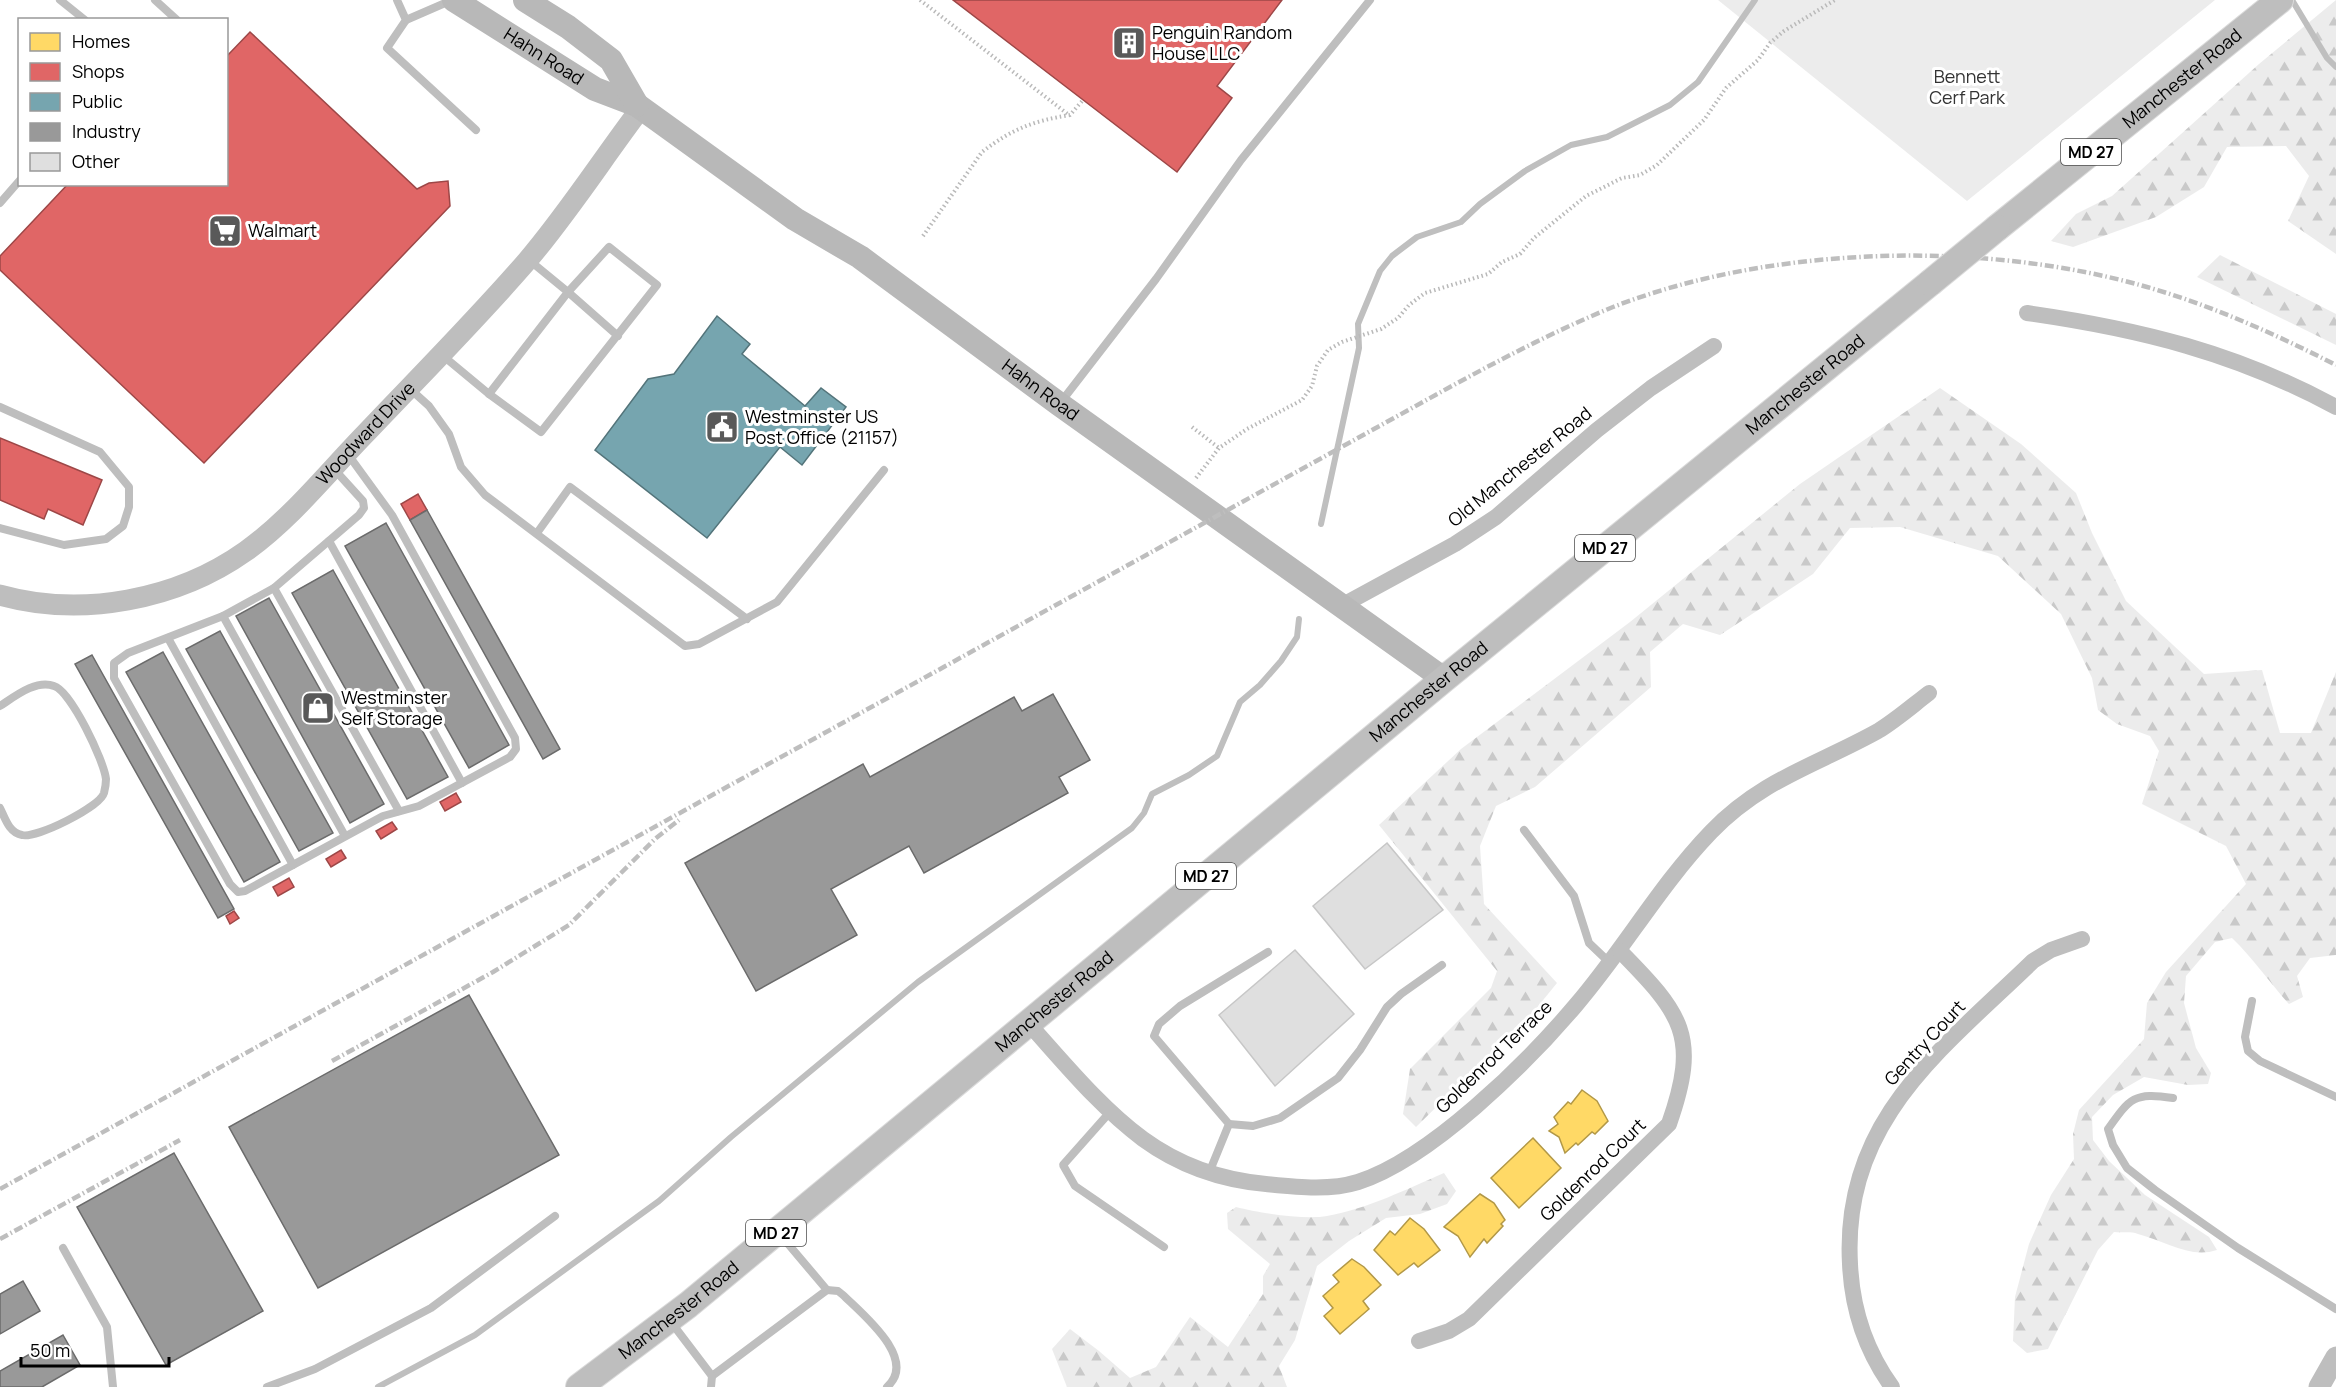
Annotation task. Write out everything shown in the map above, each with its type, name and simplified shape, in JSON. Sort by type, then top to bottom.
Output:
[{"type":"main road","name":"Hahn Road","points":[[453,0],[595,89],[639,106],[795,219],[860,257],[1059,404],[1444,679]]},
{"type":"main road","name":"Hahn Road","points":[[525,0],[568,27],[611,60],[639,106]]},
{"type":"main road","name":"Manchester Road","points":[[579,1387],[778,1232],[1444,679],[2280,0]]},
{"type":"street","name":"Woodward Drive","points":[[0,595],[52,604],[93,605],[140,598],[192,580],[246,551],[294,508],[442,354],[529,259],[639,106]]},
{"type":"street","points":[[2027,313],[2175,340],[2293,384],[2336,407]]},
{"type":"street","name":"Old Manchester Road","points":[[1343,605],[1446,550],[1496,517],[1597,430],[1651,388],[1714,345]]},
{"type":"street","name":"Goldenrod Terrace","points":[[1029,1024],[1110,1112],[1144,1139],[1188,1166],[1259,1184],[1323,1187],[1355,1183],[1415,1154],[1462,1118],[1574,1008],[1615,957],[1684,862],[1731,812],[1761,789],[1798,768],[1879,730],[1929,693]]},
{"type":"street","name":"Gentry Court","points":[[1892,1387],[1870,1351],[1858,1318],[1851,1276],[1849,1240],[1851,1207],[1867,1150],[1884,1119],[1929,1061],[2033,962],[2051,950],[2082,939]]},
{"type":"street","name":"Goldenrod Court","points":[[1419,1341],[1449,1331],[1469,1319],[1668,1124],[1681,1089],[1686,1055],[1681,1026],[1659,991],[1615,957]]},
{"type":"street","points":[[2319,1387],[2336,1357]]},
{"type":"lane","points":[[60,0],[82,18]]},
{"type":"lane","points":[[155,0],[175,18]]},
{"type":"lane","points":[[398,0],[406,20]]},
{"type":"lane","points":[[453,0],[406,20],[387,48],[476,130]]},
{"type":"lane","points":[[1059,404],[1187,236],[1241,160],[1370,0]]},
{"type":"lane","points":[[0,203],[18,182]]},
{"type":"lane","points":[[442,354],[489,394],[542,432],[657,285],[609,247],[568,292],[489,394]]},
{"type":"lane","points":[[529,259],[618,336]]},
{"type":"lane","points":[[409,388],[429,406],[449,434],[461,467],[485,495],[685,646],[699,644],[777,602],[884,470]]},
{"type":"lane","points":[[0,407],[100,452],[129,487],[129,507],[123,526],[106,539],[64,545],[0,528]]},
{"type":"lane","points":[[340,460],[392,514],[516,742],[513,754],[462,783],[419,806],[383,816],[245,891],[238,892],[233,888],[114,678],[113,667],[118,658],[222,616],[274,588],[359,515],[364,508],[363,501],[340,460]]},
{"type":"lane","points":[[537,533],[570,487],[747,620]]},
{"type":"lane","points":[[329,541],[462,783]]},
{"type":"lane","points":[[274,588],[399,811]]},
{"type":"lane","points":[[222,616],[345,836]]},
{"type":"lane","points":[[168,638],[293,865]]},
{"type":"lane","points":[[0,706],[26,690],[40,685],[53,685],[67,694],[101,761],[106,781],[104,796],[94,805],[35,835],[22,836],[11,830],[0,808]]},
{"type":"lane","points":[[1524,830],[1574,896],[1589,943],[1615,957]]},
{"type":"lane","points":[[1268,952],[1180,1006],[1159,1024],[1154,1036],[1229,1124],[1253,1126],[1280,1118],[1338,1078],[1360,1050],[1388,1007],[1401,994],[1442,965]]},
{"type":"lane","points":[[2252,1001],[2246,1037],[2248,1051],[2260,1061],[2336,1097]]},
{"type":"lane","points":[[2173,1098],[2147,1094],[2126,1103],[2108,1129],[2113,1145],[2127,1168],[2238,1248],[2336,1309]]},
{"type":"lane","points":[[1110,1112],[1063,1165],[1075,1186],[1164,1247]]},
{"type":"lane","points":[[1209,1173],[1229,1124]]},
{"type":"lane","points":[[267,1387],[315,1369],[431,1308],[555,1216]]},
{"type":"lane","points":[[778,1232],[827,1290],[843,1295],[889,1342],[895,1355],[895,1374],[887,1387]]},
{"type":"lane","points":[[63,1248],[106,1327],[113,1387]]},
{"type":"lane","points":[[712,1376],[827,1290]]},
{"type":"lane","points":[[669,1319],[712,1376],[711,1387]]},
{"type":"path","points":[[920,0],[1070,115]]},
{"type":"path","points":[[1184,492],[1219,448],[1247,429],[1302,400],[1312,386],[1317,366],[1328,350],[1342,342],[1381,329],[1398,318],[1409,305],[1425,293],[1488,274],[1502,262],[1520,254],[1534,238],[1586,196],[1622,178],[1640,175],[1658,165],[1704,120],[1726,88],[1758,60],[1770,43],[1784,31],[1835,0]]},
{"type":"path","points":[[923,236],[982,152],[993,143],[1037,120],[1070,115],[1083,100]]},
{"type":"path","points":[[1192,427],[1219,448]]},
{"type":"green space","name":"Bennett Cerf Park","points":[[1718,0],[2215,0],[1967,201]]},
{"type":"green space","points":[[2336,0],[2336,254],[2288,221],[2309,176],[2286,146],[2227,147],[2204,187],[2156,217],[2073,247],[2051,241],[2076,214],[2112,196],[2259,64]]},
{"type":"green space","points":[[2220,255],[2336,314],[2336,345],[2197,277]]},
{"type":"green space","points":[[1940,388],[2021,444],[2076,493],[2092,533],[2126,601],[2204,674],[2262,670],[2280,733],[2311,733],[2336,672],[2336,955],[2310,958],[2297,976],[2303,997],[2289,1004],[2232,938],[2215,942],[2186,976],[2184,1003],[2196,1048],[2211,1073],[2208,1084],[2188,1085],[2144,1077],[2113,1095],[2092,1117],[2093,1140],[2109,1161],[2145,1195],[2209,1237],[2217,1250],[2187,1251],[2135,1233],[2114,1232],[2098,1250],[2048,1349],[2027,1353],[2013,1341],[2015,1297],[2029,1244],[2051,1195],[2074,1159],[2073,1134],[2079,1110],[2144,1039],[2147,1003],[2166,972],[2246,884],[2226,846],[2142,804],[2159,751],[2150,736],[2117,724],[2098,710],[2092,678],[2061,614],[1998,556],[1900,527],[1850,528],[1813,574],[1720,635],[1683,624],[1650,652],[1651,687],[1535,787],[1496,806],[1480,846],[1484,904],[1557,983],[1535,1010],[1416,1127],[1403,1114],[1410,1069],[1491,988],[1497,971],[1379,825],[1461,749],[1630,622],[1800,484]]},
{"type":"green space","points":[[1444,1173],[1456,1191],[1447,1204],[1420,1214],[1386,1218],[1349,1241],[1317,1266],[1295,1340],[1279,1366],[1287,1387],[1067,1387],[1052,1349],[1070,1329],[1130,1378],[1156,1367],[1190,1317],[1228,1347],[1263,1294],[1263,1276],[1270,1264],[1228,1229],[1227,1213],[1236,1207],[1282,1215],[1327,1216],[1372,1204]]},
{"type":"building: Homes","points":[[1582,1090],[1597,1101],[1608,1121],[1595,1134],[1592,1132],[1565,1153],[1559,1137],[1549,1131],[1558,1124],[1554,1117],[1568,1102],[1571,1104]]},
{"type":"building: Homes","points":[[1533,1138],[1561,1168],[1519,1208],[1491,1178]]},
{"type":"building: Homes","points":[[1480,1194],[1494,1203],[1505,1220],[1501,1224],[1503,1226],[1487,1243],[1484,1239],[1470,1257],[1458,1236],[1444,1227]]},
{"type":"building: Homes","points":[[1410,1218],[1424,1229],[1440,1250],[1418,1267],[1414,1263],[1398,1275],[1374,1250],[1390,1231],[1395,1235]]},
{"type":"building: Homes","points":[[1352,1259],[1364,1267],[1381,1285],[1363,1301],[1369,1309],[1340,1334],[1324,1316],[1333,1308],[1323,1296],[1339,1282],[1333,1275]]},
{"type":"building: Shops","name":"Penguin Random House LLC","points":[[953,0],[1282,0],[1217,86],[1232,98],[1177,172]]},
{"type":"building: Shops","name":"Walmart","points":[[250,32],[417,189],[429,183],[448,181],[450,206],[204,463],[0,270],[0,256],[66,186],[228,186],[228,55]]},
{"type":"building: Shops","points":[[0,438],[102,480],[83,525],[48,509],[44,519],[0,500]]},
{"type":"building: Shops","points":[[418,494],[427,510],[410,520],[401,504]]},
{"type":"building: Shops","points":[[456,793],[461,802],[445,811],[440,802]]},
{"type":"building: Shops","points":[[392,822],[397,829],[381,839],[376,831]]},
{"type":"building: Shops","points":[[341,850],[346,858],[331,867],[326,859]]},
{"type":"building: Shops","points":[[289,878],[294,887],[278,896],[273,887]]},
{"type":"building: Shops","points":[[234,911],[239,918],[230,924],[226,916]]},
{"type":"building: Public","name":"Westminster US Post Office (21157)","points":[[717,316],[750,344],[742,354],[805,406],[821,388],[846,407],[802,465],[780,447],[707,538],[595,450],[648,379],[674,374]]},
{"type":"building: Industry","points":[[427,510],[560,749],[543,759],[410,520]]},
{"type":"building: Industry","points":[[386,523],[509,745],[469,768],[345,546]]},
{"type":"building: Industry","points":[[333,570],[448,777],[407,799],[292,593]]},
{"type":"building: Industry","points":[[269,598],[384,804],[350,823],[236,616]]},
{"type":"building: Industry","points":[[220,631],[333,833],[299,851],[186,649]]},
{"type":"building: Industry","points":[[163,652],[280,862],[244,882],[126,672]]},
{"type":"building: Industry","points":[[92,655],[234,909],[218,918],[75,664]]},
{"type":"building: Industry","points":[[1053,694],[1090,760],[1059,777],[1068,793],[924,873],[909,846],[831,889],[857,935],[756,991],[685,863],[863,764],[870,777],[1014,697],[1022,711]]},
{"type":"building: Industry","points":[[469,995],[559,1155],[318,1288],[229,1127]]},
{"type":"building: Industry","points":[[174,1153],[263,1311],[166,1365],[77,1207]]},
{"type":"building: Industry","points":[[23,1281],[40,1311],[0,1334],[0,1294]]},
{"type":"building: Industry","points":[[63,1335],[80,1365],[42,1387],[0,1387],[0,1371]]},
{"type":"building: Other","points":[[1387,843],[1443,910],[1365,969],[1313,906]]},
{"type":"building: Other","points":[[1295,950],[1354,1014],[1275,1086],[1219,1015]]},
{"type":"waterway","points":[[1321,524],[1359,348],[1358,324],[1380,271],[1392,256],[1417,237],[1461,222],[1480,204],[1525,171],[1571,145],[1607,137],[1670,105],[1698,82],[1755,0]]},
{"type":"waterway","points":[[2292,0],[2327,58],[2336,67]]},
{"type":"waterway","points":[[378,1387],[475,1335],[659,1201],[731,1137],[918,982],[1132,828],[1144,813],[1152,794],[1189,775],[1217,756],[1240,702],[1260,685],[1281,661],[1297,637],[1299,619]]},
{"type":"railway","points":[[0,1189],[1450,387],[1530,345],[1613,307],[1675,286],[1741,271],[1809,261],[1878,256],[1948,256],[2017,262],[2084,272],[2147,287],[2243,322],[2336,365]]},
{"type":"railway","points":[[332,1061],[493,972],[569,925],[655,839],[679,820]]},
{"type":"railway","points":[[0,1239],[180,1140]]},
{"type":"place","name":"Penguin Random House LLC","points":[[1129,43]]},
{"type":"place","name":"Walmart","points":[[225,231]]},
{"type":"place","name":"Westminster US Post Office (21157)","points":[[722,427]]},
{"type":"place","name":"Westminster Self Storage","points":[[318,708]]}]
